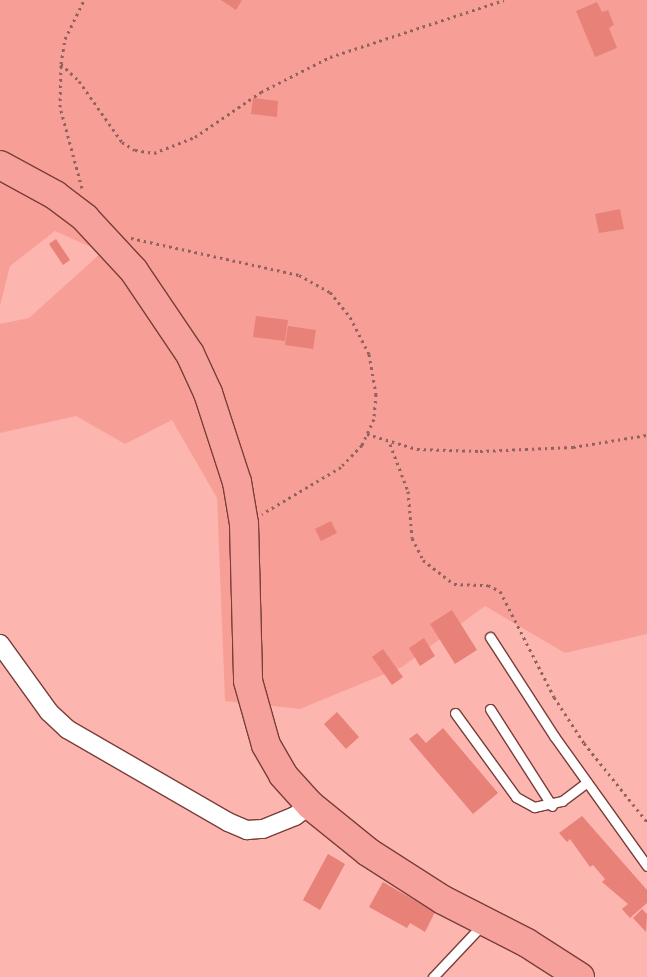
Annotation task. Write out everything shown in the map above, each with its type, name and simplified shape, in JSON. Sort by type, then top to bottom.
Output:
[{"type":"main road","points":[[0,165],[55,196],[84,218],[108,241],[134,270],[190,354],[230,455],[244,524],[245,652],[256,718],[283,775],[310,805],[368,852],[443,900],[580,977]]},
{"type":"street","points":[[0,644],[49,712],[67,729],[228,822],[246,830],[263,829],[310,805]]},
{"type":"lane","points":[[490,637],[587,782],[647,866]]},
{"type":"lane","points":[[490,709],[552,806]]},
{"type":"lane","points":[[455,713],[516,797],[534,807],[552,806],[587,782]]},
{"type":"lane","points":[[433,977],[485,922]]},
{"type":"path","points":[[84,0],[67,32],[61,64],[60,107],[81,180],[84,218]]},
{"type":"path","points":[[61,64],[79,81],[122,142],[135,150],[154,153],[194,137],[261,92],[330,57],[504,0]]},
{"type":"path","points":[[108,241],[135,238],[299,275],[330,292],[350,317],[369,354],[376,394],[374,419],[367,434],[341,467],[304,493],[244,524]]},
{"type":"path","points":[[367,434],[390,444],[417,449],[536,450],[647,436]]},
{"type":"path","points":[[390,444],[408,491],[408,520],[423,560],[454,584],[488,585],[500,591],[554,698],[584,743],[647,822]]},
{"type":"shaded area","points":[[0,0],[647,0],[647,634],[565,653],[485,606],[402,667],[300,709],[225,701],[217,498],[172,420],[125,444],[76,416],[0,433],[0,324],[29,318],[102,252],[55,231],[10,266],[0,306]]},
{"type":"building","points":[[221,0],[242,0],[236,10]]},
{"type":"building","points":[[597,2],[602,12],[608,10],[614,25],[609,28],[617,48],[595,57],[576,11]]},
{"type":"building","points":[[253,98],[278,101],[277,117],[251,114]]},
{"type":"building","points":[[620,209],[624,229],[599,233],[595,214]]},
{"type":"building","points":[[56,239],[70,260],[63,265],[49,244]]},
{"type":"building","points":[[256,316],[288,320],[285,341],[253,337]]},
{"type":"building","points":[[288,326],[316,330],[313,349],[285,345]]},
{"type":"building","points":[[331,521],[337,533],[321,541],[315,529]]},
{"type":"building","points":[[452,610],[477,650],[455,664],[430,624]]},
{"type":"building","points":[[424,638],[435,656],[420,666],[409,648]]},
{"type":"building","points":[[383,649],[403,677],[392,685],[372,657]]},
{"type":"building","points":[[337,712],[359,737],[346,749],[324,724]]},
{"type":"building","points":[[443,728],[498,793],[473,814],[409,739],[417,733],[426,743]]},
{"type":"building","points":[[582,816],[647,890],[647,903],[630,918],[622,909],[628,904],[602,882],[605,879],[593,865],[590,867],[570,839],[567,842],[559,833]]},
{"type":"building","points":[[328,854],[345,864],[320,910],[303,900]]},
{"type":"building","points":[[383,882],[435,912],[425,932],[410,923],[407,928],[369,907]]},
{"type":"building","points":[[642,909],[647,914],[646,932],[633,918]]}]
